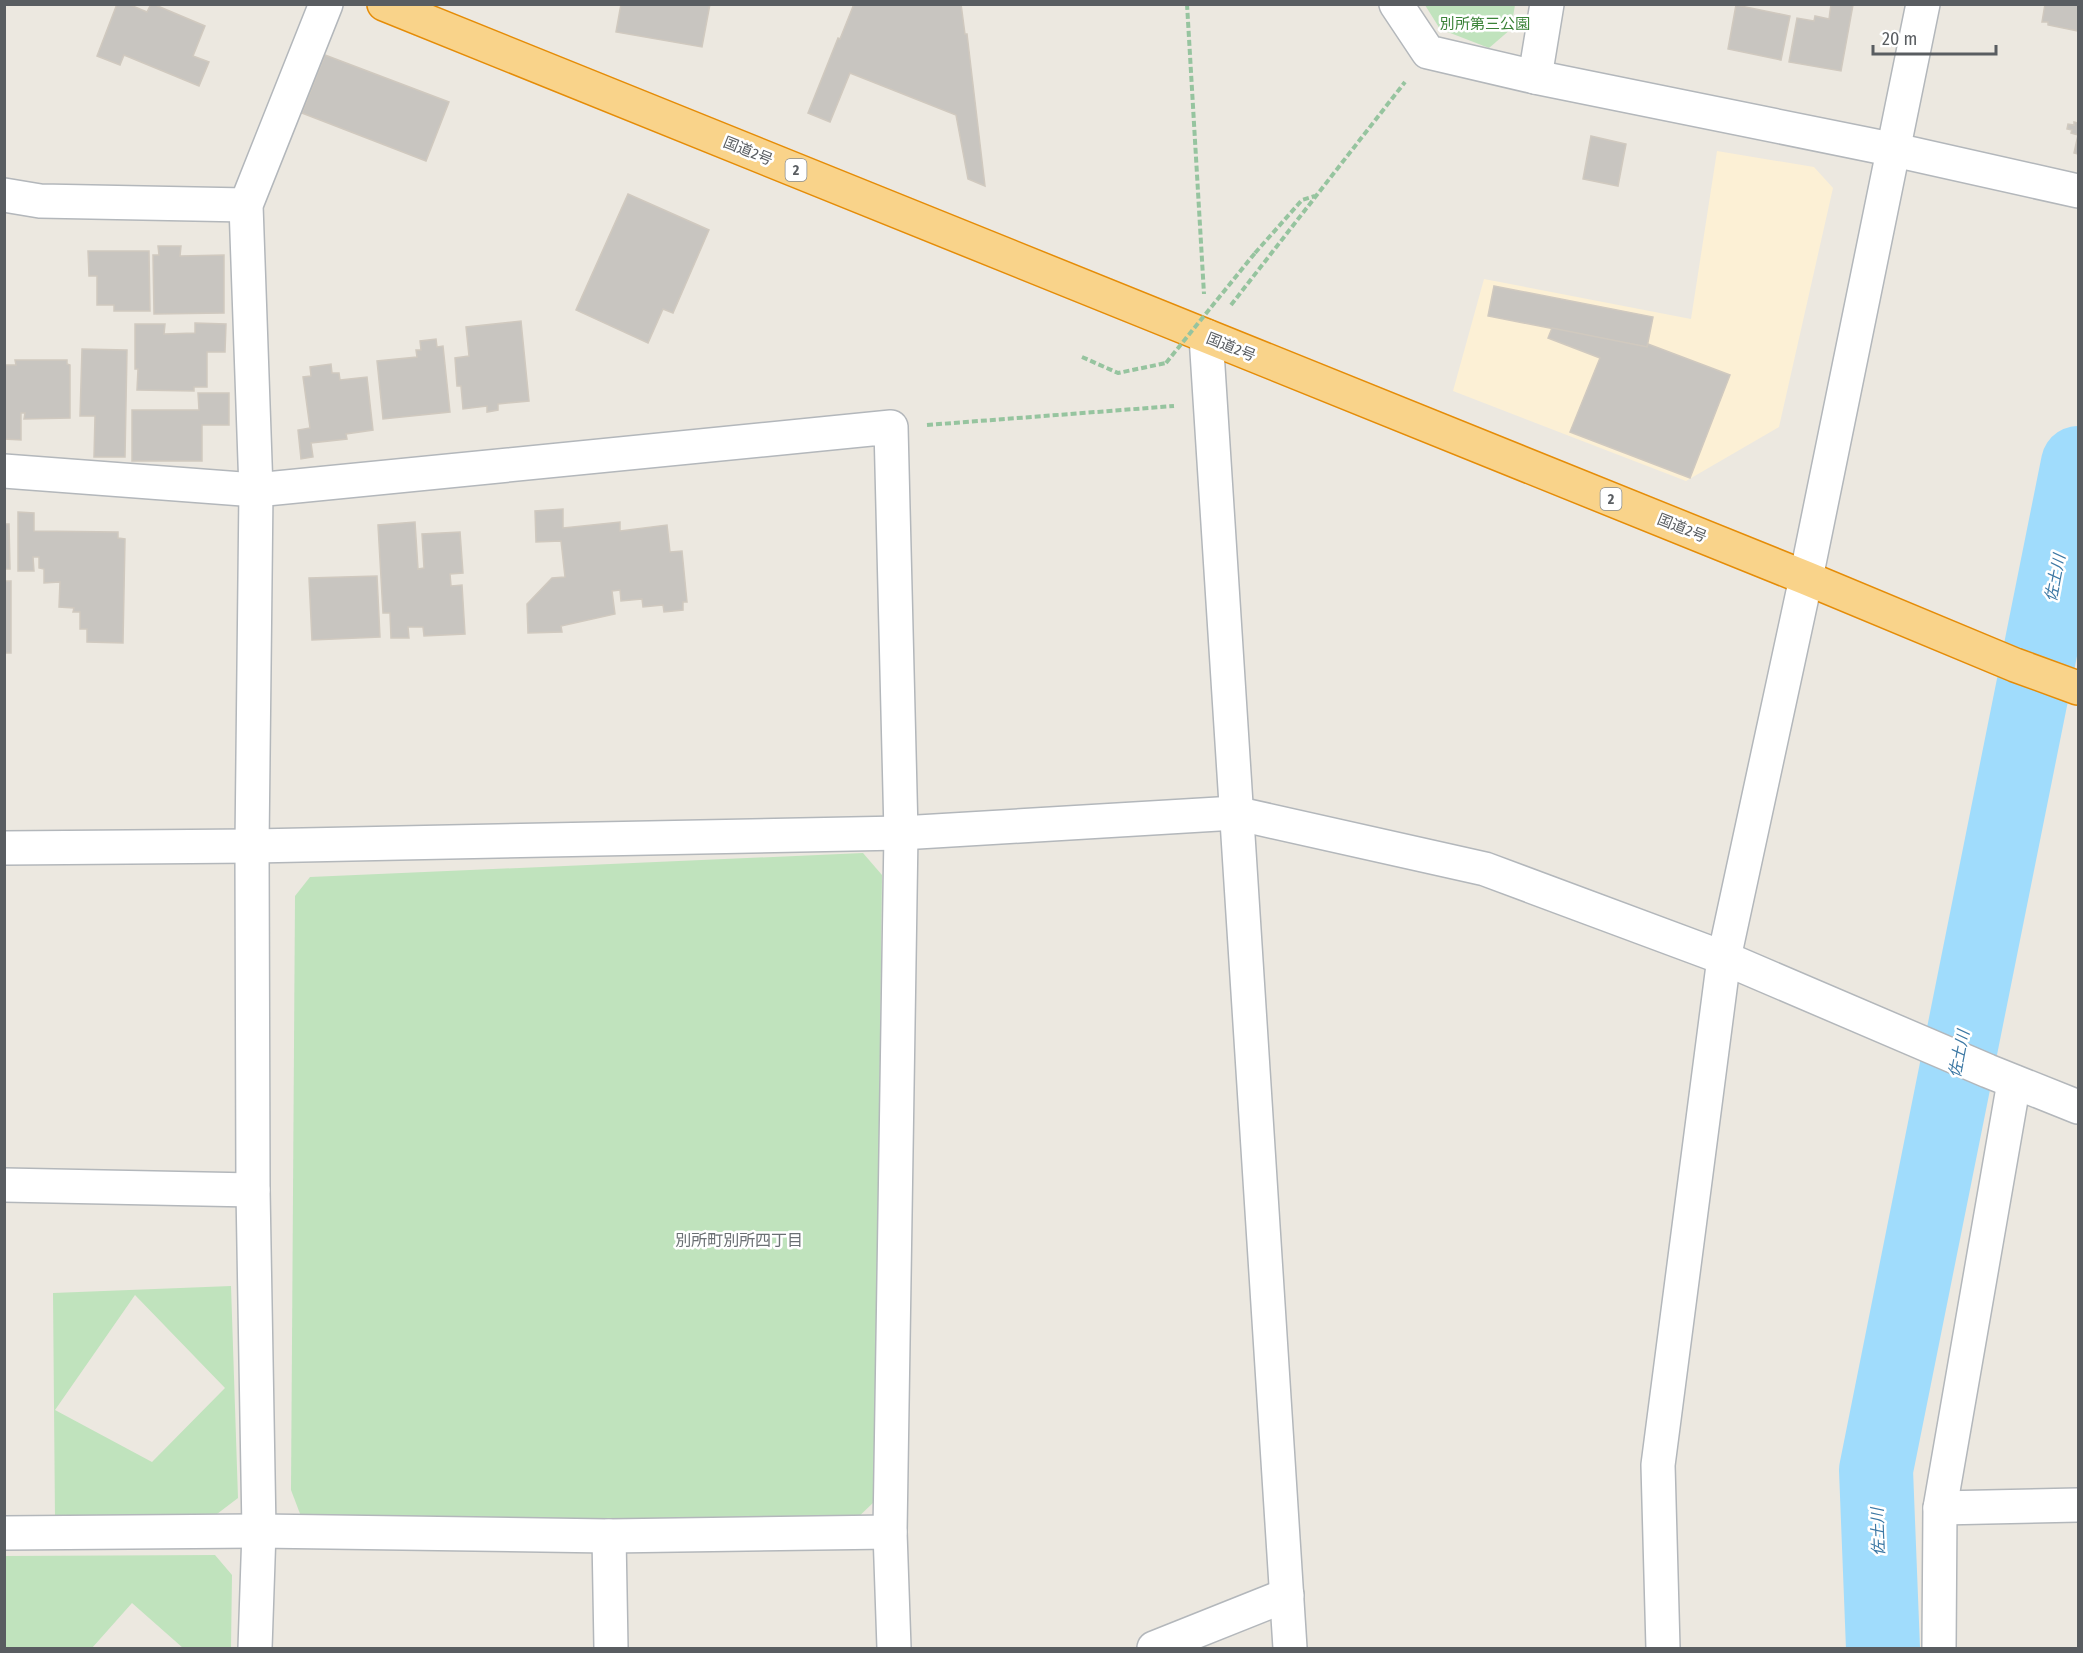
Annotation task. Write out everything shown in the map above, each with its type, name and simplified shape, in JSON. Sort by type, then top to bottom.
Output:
[{"type":"highway","name":"国道2号","points":[[384,4],[1806,578],[2015,665],[2078,688]]},
{"type":"street","points":[[255,1648],[259,1531],[253,1190],[252,846],[256,490],[246,204],[326,4]]},
{"type":"street","points":[[1396,4],[1428,52],[1535,77],[1895,150],[2079,191]]},
{"type":"street","points":[[1535,77],[1547,4]]},
{"type":"street","points":[[1663,1648],[1658,1465],[1724,958],[1806,578],[1923,4]]},
{"type":"street","points":[[4,195],[40,201],[246,204]]},
{"type":"street","points":[[1206,336],[1290,1648]]},
{"type":"street","points":[[4,471],[256,490],[891,427],[901,833],[890,1532],[894,1648]]},
{"type":"street","points":[[4,848],[252,846],[901,833],[1235,813],[1485,869],[1724,958],[1950,1055],[2079,1107]]},
{"type":"street","points":[[1939,1648],[1940,1508],[2001,1076]]},
{"type":"street","points":[[4,1185],[253,1190]]},
{"type":"street","points":[[1940,1508],[2079,1505]]},
{"type":"street","points":[[4,1533],[259,1531],[609,1536],[890,1532]]},
{"type":"street","points":[[609,1536],[611,1648]]},
{"type":"street","points":[[1154,1648],[1287,1594]]},
{"type":"path","points":[[1187,4],[1206,336]]},
{"type":"path","points":[[1206,336],[1428,52]]},
{"type":"path","points":[[1082,357],[1118,373],[1166,363],[1255,253],[1302,200],[1316,196]]},
{"type":"path","points":[[891,427],[1210,404]]},
{"type":"shaded area","points":[[1717,151],[1814,167],[1833,188],[1779,427],[1686,481],[1453,391],[1484,279],[1691,319]]},
{"type":"green space","name":"別所第三公園","points":[[1425,5],[1515,5],[1511,29],[1489,48],[1440,29]]},
{"type":"green space","points":[[863,853],[882,875],[875,1501],[852,1523],[302,1519],[291,1490],[295,896],[310,877]]},
{"type":"green space","points":[[231,1286],[238,1498],[213,1517],[55,1519],[53,1293]],"holes":[[[135,1295],[225,1388],[152,1462],[55,1410]]]},
{"type":"green space","points":[[215,1555],[232,1575],[231,1648],[183,1648],[132,1603],[92,1648],[5,1648],[5,1556]]},
{"type":"building","points":[[117,4],[128,4],[147,12],[153,4],[205,26],[193,56],[209,62],[199,86],[124,55],[120,65],[97,56]]},
{"type":"building","points":[[621,4],[710,4],[702,47],[616,32]]},
{"type":"building","points":[[854,4],[961,4],[965,34],[967,34],[985,186],[968,179],[956,115],[850,73],[830,122],[808,113]]},
{"type":"building","points":[[1831,4],[1853,5],[1841,71],[1789,62],[1797,18],[1814,21],[1815,16],[1829,19]]},
{"type":"building","points":[[2045,4],[2078,4],[2078,31],[2042,22]]},
{"type":"building","points":[[1736,5],[1790,16],[1781,60],[1728,49]]},
{"type":"building","points":[[325,55],[449,102],[426,161],[302,113]]},
{"type":"building","points":[[2074,122],[2078,123],[2078,135],[2067,129],[2068,124],[2074,125]]},
{"type":"building","points":[[2078,135],[2078,154],[2074,153]]},
{"type":"building","points":[[1591,136],[1626,144],[1618,186],[1583,179]]},
{"type":"building","points":[[628,194],[709,230],[673,313],[663,309],[648,343],[576,310]]},
{"type":"building","points":[[158,246],[181,246],[180,256],[224,255],[224,313],[154,314],[153,255],[159,255]]},
{"type":"building","points":[[88,251],[149,251],[150,311],[114,311],[114,305],[97,305],[97,276],[89,276]]},
{"type":"building","points":[[1494,286],[1653,317],[1647,347],[1488,316]]},
{"type":"building","points":[[521,321],[529,401],[498,404],[498,410],[487,412],[487,406],[463,409],[461,386],[457,386],[455,358],[469,356],[466,327]]},
{"type":"building","points":[[195,323],[226,324],[225,352],[207,352],[207,387],[194,387],[194,391],[137,390],[135,324],[165,324],[164,334],[195,333]]},
{"type":"building","points":[[1552,328],[1647,347],[1648,344],[1730,375],[1690,478],[1570,432],[1600,358],[1548,338]]},
{"type":"building","points":[[436,339],[437,347],[443,346],[450,412],[383,419],[377,361],[417,357],[416,350],[421,350],[420,341]]},
{"type":"building","points":[[82,349],[127,350],[125,457],[94,457],[95,416],[80,416]]},
{"type":"building","points":[[15,360],[67,360],[67,364],[70,365],[70,418],[24,419],[25,413],[21,413],[21,440],[4,439],[4,365],[16,365]]},
{"type":"building","points":[[331,364],[332,373],[339,373],[340,380],[367,377],[373,430],[346,434],[347,439],[311,443],[313,457],[301,459],[298,430],[310,428],[303,377],[311,376],[310,367]]},
{"type":"building","points":[[198,393],[229,393],[229,425],[202,425],[202,461],[132,461],[132,410],[199,410]]},
{"type":"building","points":[[563,509],[563,528],[620,522],[620,531],[667,525],[670,552],[682,551],[687,602],[683,602],[683,610],[664,612],[663,605],[643,607],[642,599],[621,601],[620,590],[612,591],[615,614],[561,626],[562,632],[528,633],[527,604],[552,578],[565,577],[561,541],[536,542],[535,511]]},
{"type":"building","points":[[18,512],[34,513],[34,531],[118,532],[118,538],[125,539],[123,643],[87,642],[87,629],[80,629],[80,612],[73,612],[74,608],[59,607],[60,582],[44,583],[44,569],[39,568],[39,557],[33,557],[34,571],[18,571]]},
{"type":"building","points":[[415,522],[418,569],[424,568],[422,534],[460,532],[463,573],[450,574],[451,586],[462,585],[465,634],[424,636],[423,627],[408,627],[409,638],[391,638],[390,613],[383,613],[378,525]]},
{"type":"building","points":[[4,524],[9,524],[10,569],[4,569]]},
{"type":"building","points":[[377,576],[380,637],[312,640],[309,578]]},
{"type":"building","points":[[4,581],[11,581],[11,653],[4,653]]},
{"type":"waterway","name":"佐土川","points":[[1883,1648],[1876,1470],[2078,463]]},
{"type":"district","name":"別所町別所四丁目","points":[[739,1240]]}]
